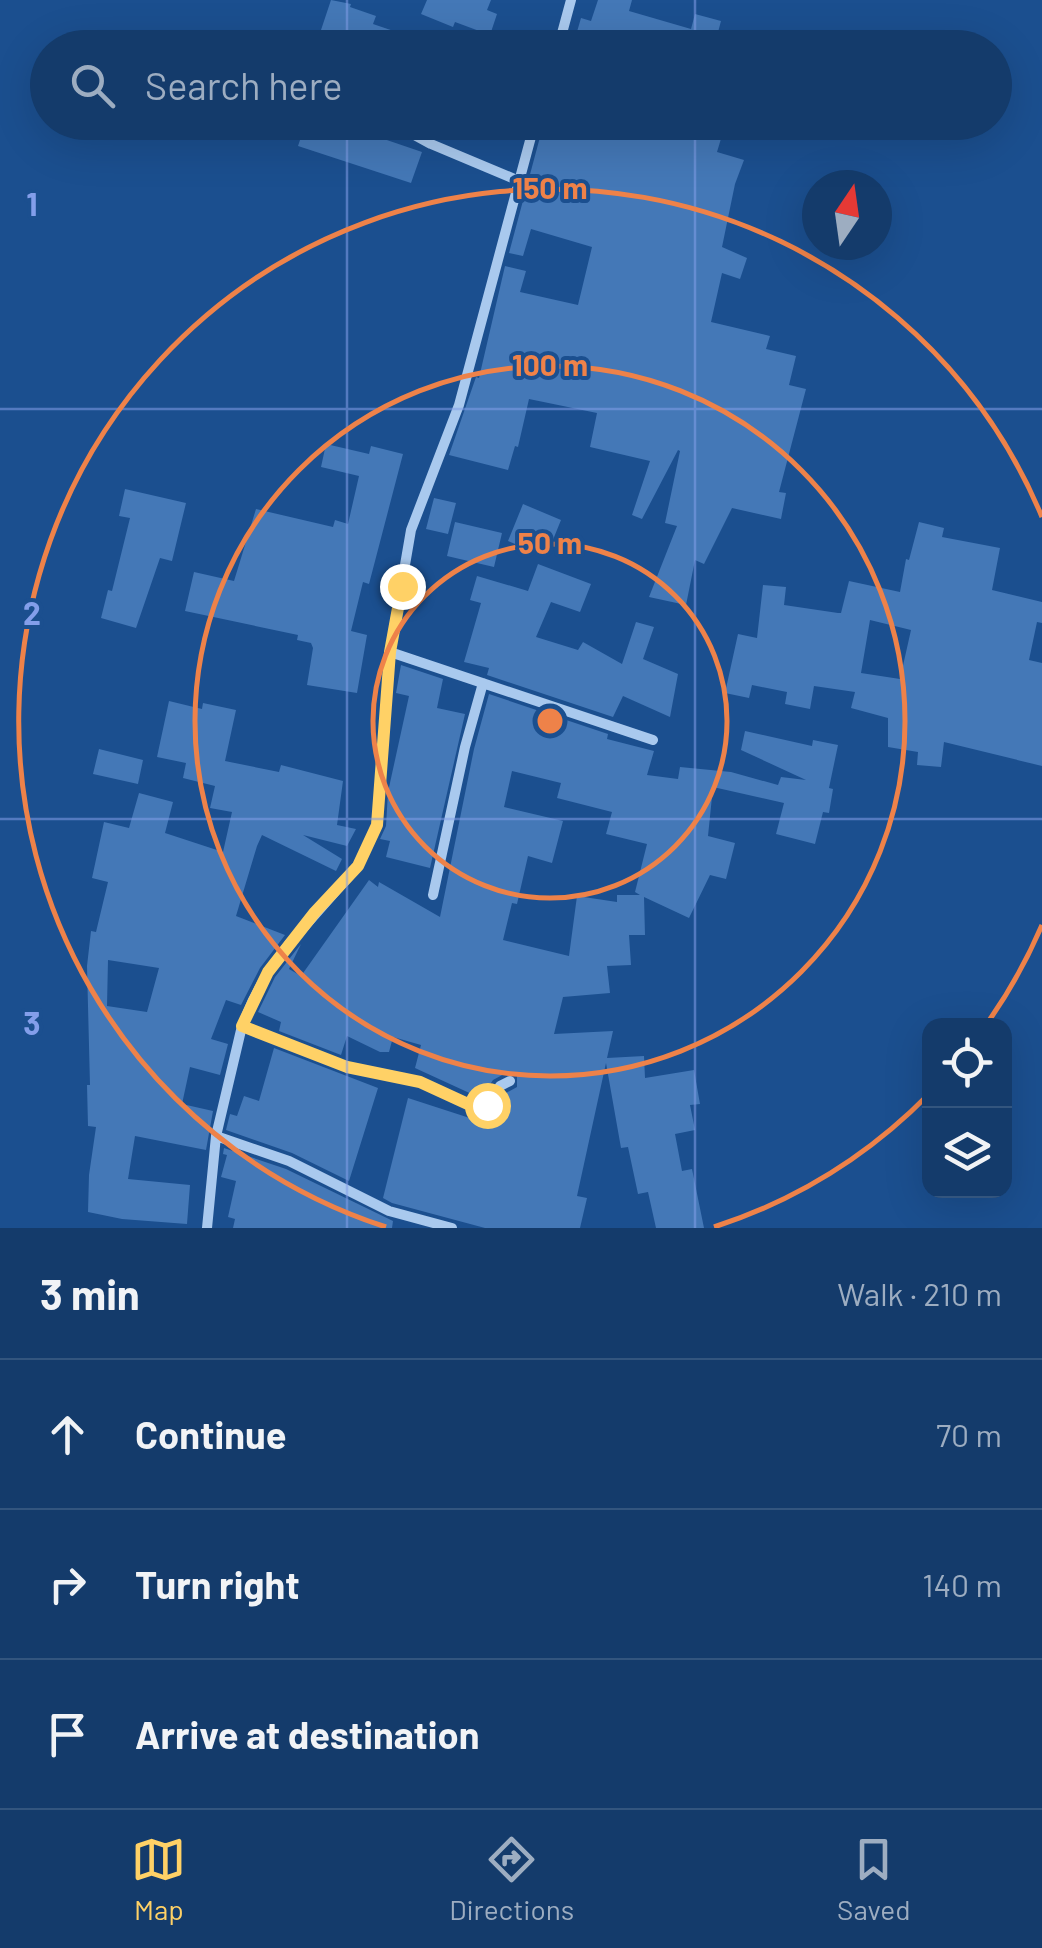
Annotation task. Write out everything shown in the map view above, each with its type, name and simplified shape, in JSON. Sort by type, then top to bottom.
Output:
[{"type":"street","points":[[563,30],[571,0]]},
{"type":"street","points":[[424,140],[516,180]]},
{"type":"street","points":[[206,1228],[216,1136],[242,1026],[268,972],[315,912],[358,866],[377,825],[390,652],[411,530],[459,405],[528,140]]},
{"type":"street","points":[[390,652],[654,740]]},
{"type":"street","points":[[433,895],[483,682]]},
{"type":"street","points":[[242,1026],[347,1067],[434,1087],[470,1105],[487,1105],[500,1086],[510,1082]]},
{"type":"street","points":[[216,1136],[289,1161],[389,1211],[452,1228]]},
{"type":"building","points":[[331,0],[376,16],[373,24],[391,30],[321,30]]},
{"type":"building","points":[[427,0],[491,0],[487,10],[497,14],[492,30],[477,30],[455,22],[453,27],[421,14]]},
{"type":"building","points":[[598,0],[632,0],[629,11],[691,29],[695,14],[721,21],[719,30],[578,30],[581,18],[591,21]]},
{"type":"building","points":[[300,140],[387,140],[422,152],[411,183],[298,146]]},
{"type":"building","points":[[539,140],[721,140],[717,152],[744,160],[722,247],[747,258],[740,279],[722,273],[711,322],[770,336],[766,349],[796,356],[789,385],[806,389],[779,492],[786,493],[781,519],[732,508],[704,564],[695,560],[686,605],[649,597],[677,526],[665,523],[680,451],[642,519],[632,515],[650,461],[590,447],[597,413],[529,399],[518,447],[515,446],[508,470],[449,455],[476,377],[479,378],[505,266],[526,271],[520,292],[578,305],[592,247],[531,229],[523,256],[509,253]]},
{"type":"building","points":[[326,444],[369,454],[371,446],[403,454],[369,584],[363,582],[351,631],[367,635],[357,693],[307,685],[313,648],[311,643],[297,640],[298,635],[185,611],[194,572],[234,581],[256,509],[333,527],[335,520],[348,524],[359,476],[321,467]]},
{"type":"building","points":[[125,489],[186,503],[172,561],[160,558],[136,628],[101,618],[108,590],[112,591],[130,518],[119,516]]},
{"type":"building","points":[[434,498],[456,503],[448,534],[426,529]]},
{"type":"building","points":[[523,504],[561,520],[546,557],[508,541]]},
{"type":"building","points":[[455,522],[502,533],[494,567],[447,556]]},
{"type":"building","points":[[919,522],[944,528],[942,537],[1000,548],[992,590],[1042,602],[1042,623],[1037,622],[1029,660],[1042,663],[1042,766],[944,742],[941,767],[917,765],[918,752],[888,747],[888,718],[851,708],[855,692],[814,686],[810,709],[785,704],[787,692],[752,685],[749,698],[725,693],[738,634],[757,638],[763,585],[786,587],[784,605],[841,613],[849,581],[900,592],[906,559],[909,560]],"holes":[[[870,620],[911,630],[900,679],[861,673]]]},
{"type":"building","points":[[538,564],[591,584],[580,612],[551,602],[536,637],[578,650],[583,642],[622,664],[636,622],[654,627],[643,659],[678,674],[670,717],[623,696],[613,717],[487,675],[489,668],[464,662],[481,603],[470,600],[477,576],[528,591]]},
{"type":"building","points":[[401,665],[443,679],[437,708],[465,714],[430,868],[386,857],[390,841],[380,839],[386,826],[388,792],[409,696],[396,693]]},
{"type":"building","points":[[489,694],[608,734],[607,739],[654,751],[647,775],[678,779],[680,767],[731,772],[778,785],[781,777],[806,780],[741,750],[745,731],[812,746],[813,740],[838,745],[829,788],[833,789],[829,813],[823,812],[815,844],[776,834],[784,803],[713,787],[708,836],[735,843],[726,879],[710,875],[689,918],[644,897],[645,935],[629,935],[631,965],[607,966],[610,993],[563,997],[554,1034],[613,1031],[607,1058],[644,1056],[645,1078],[694,1070],[700,1104],[690,1105],[695,1130],[675,1134],[682,1171],[692,1169],[704,1228],[656,1228],[648,1192],[638,1194],[628,1147],[621,1148],[606,1063],[577,1196],[587,1198],[580,1228],[485,1228],[392,1203],[383,1198],[408,1098],[482,1122],[506,1093],[517,1087],[517,1076],[506,1073],[493,1080],[482,1096],[476,1096],[415,1068],[421,1045],[393,1037],[389,1052],[380,1052],[347,1036],[341,1055],[279,1031],[281,1022],[258,1012],[275,977],[301,944],[289,969],[301,976],[369,880],[440,917]],"holes":[[[512,771],[561,783],[557,798],[612,812],[606,834],[647,844],[635,892],[640,895],[617,895],[617,902],[577,896],[569,956],[503,940],[512,903],[517,904],[528,856],[552,863],[563,821],[504,807]]]},
{"type":"building","points":[[169,701],[202,709],[203,703],[236,710],[225,761],[279,772],[281,765],[343,781],[337,825],[356,829],[347,846],[303,835],[342,859],[336,871],[262,835],[257,846],[236,916],[285,935],[260,968],[241,1005],[226,1000],[211,1039],[228,1044],[220,1075],[190,1067],[182,1104],[213,1111],[206,1150],[135,1136],[128,1179],[190,1185],[187,1224],[88,1212],[96,1127],[88,1126],[87,966],[91,931],[96,932],[108,882],[92,878],[104,822],[129,828],[139,793],[173,802],[165,833],[223,852],[232,812],[210,808],[215,786],[183,778],[186,763],[157,757]],"holes":[[[108,960],[159,968],[147,1012],[107,1006]]]},
{"type":"building","points":[[99,749],[143,760],[138,784],[93,774]]},
{"type":"building","points":[[274,1048],[378,1088],[349,1181],[292,1153],[226,1130],[230,1114],[237,1116],[244,1096],[259,1101]]},
{"type":"building","points":[[224,1148],[286,1169],[393,1221],[392,1228],[233,1228],[235,1219],[228,1217],[236,1181],[221,1177],[227,1155],[223,1154]]},
{"type":"route","points":[[402,586],[390,652],[377,825],[358,866],[315,912],[268,972],[242,1026],[347,1067],[420,1082],[461,1102],[487,1105]]}]
